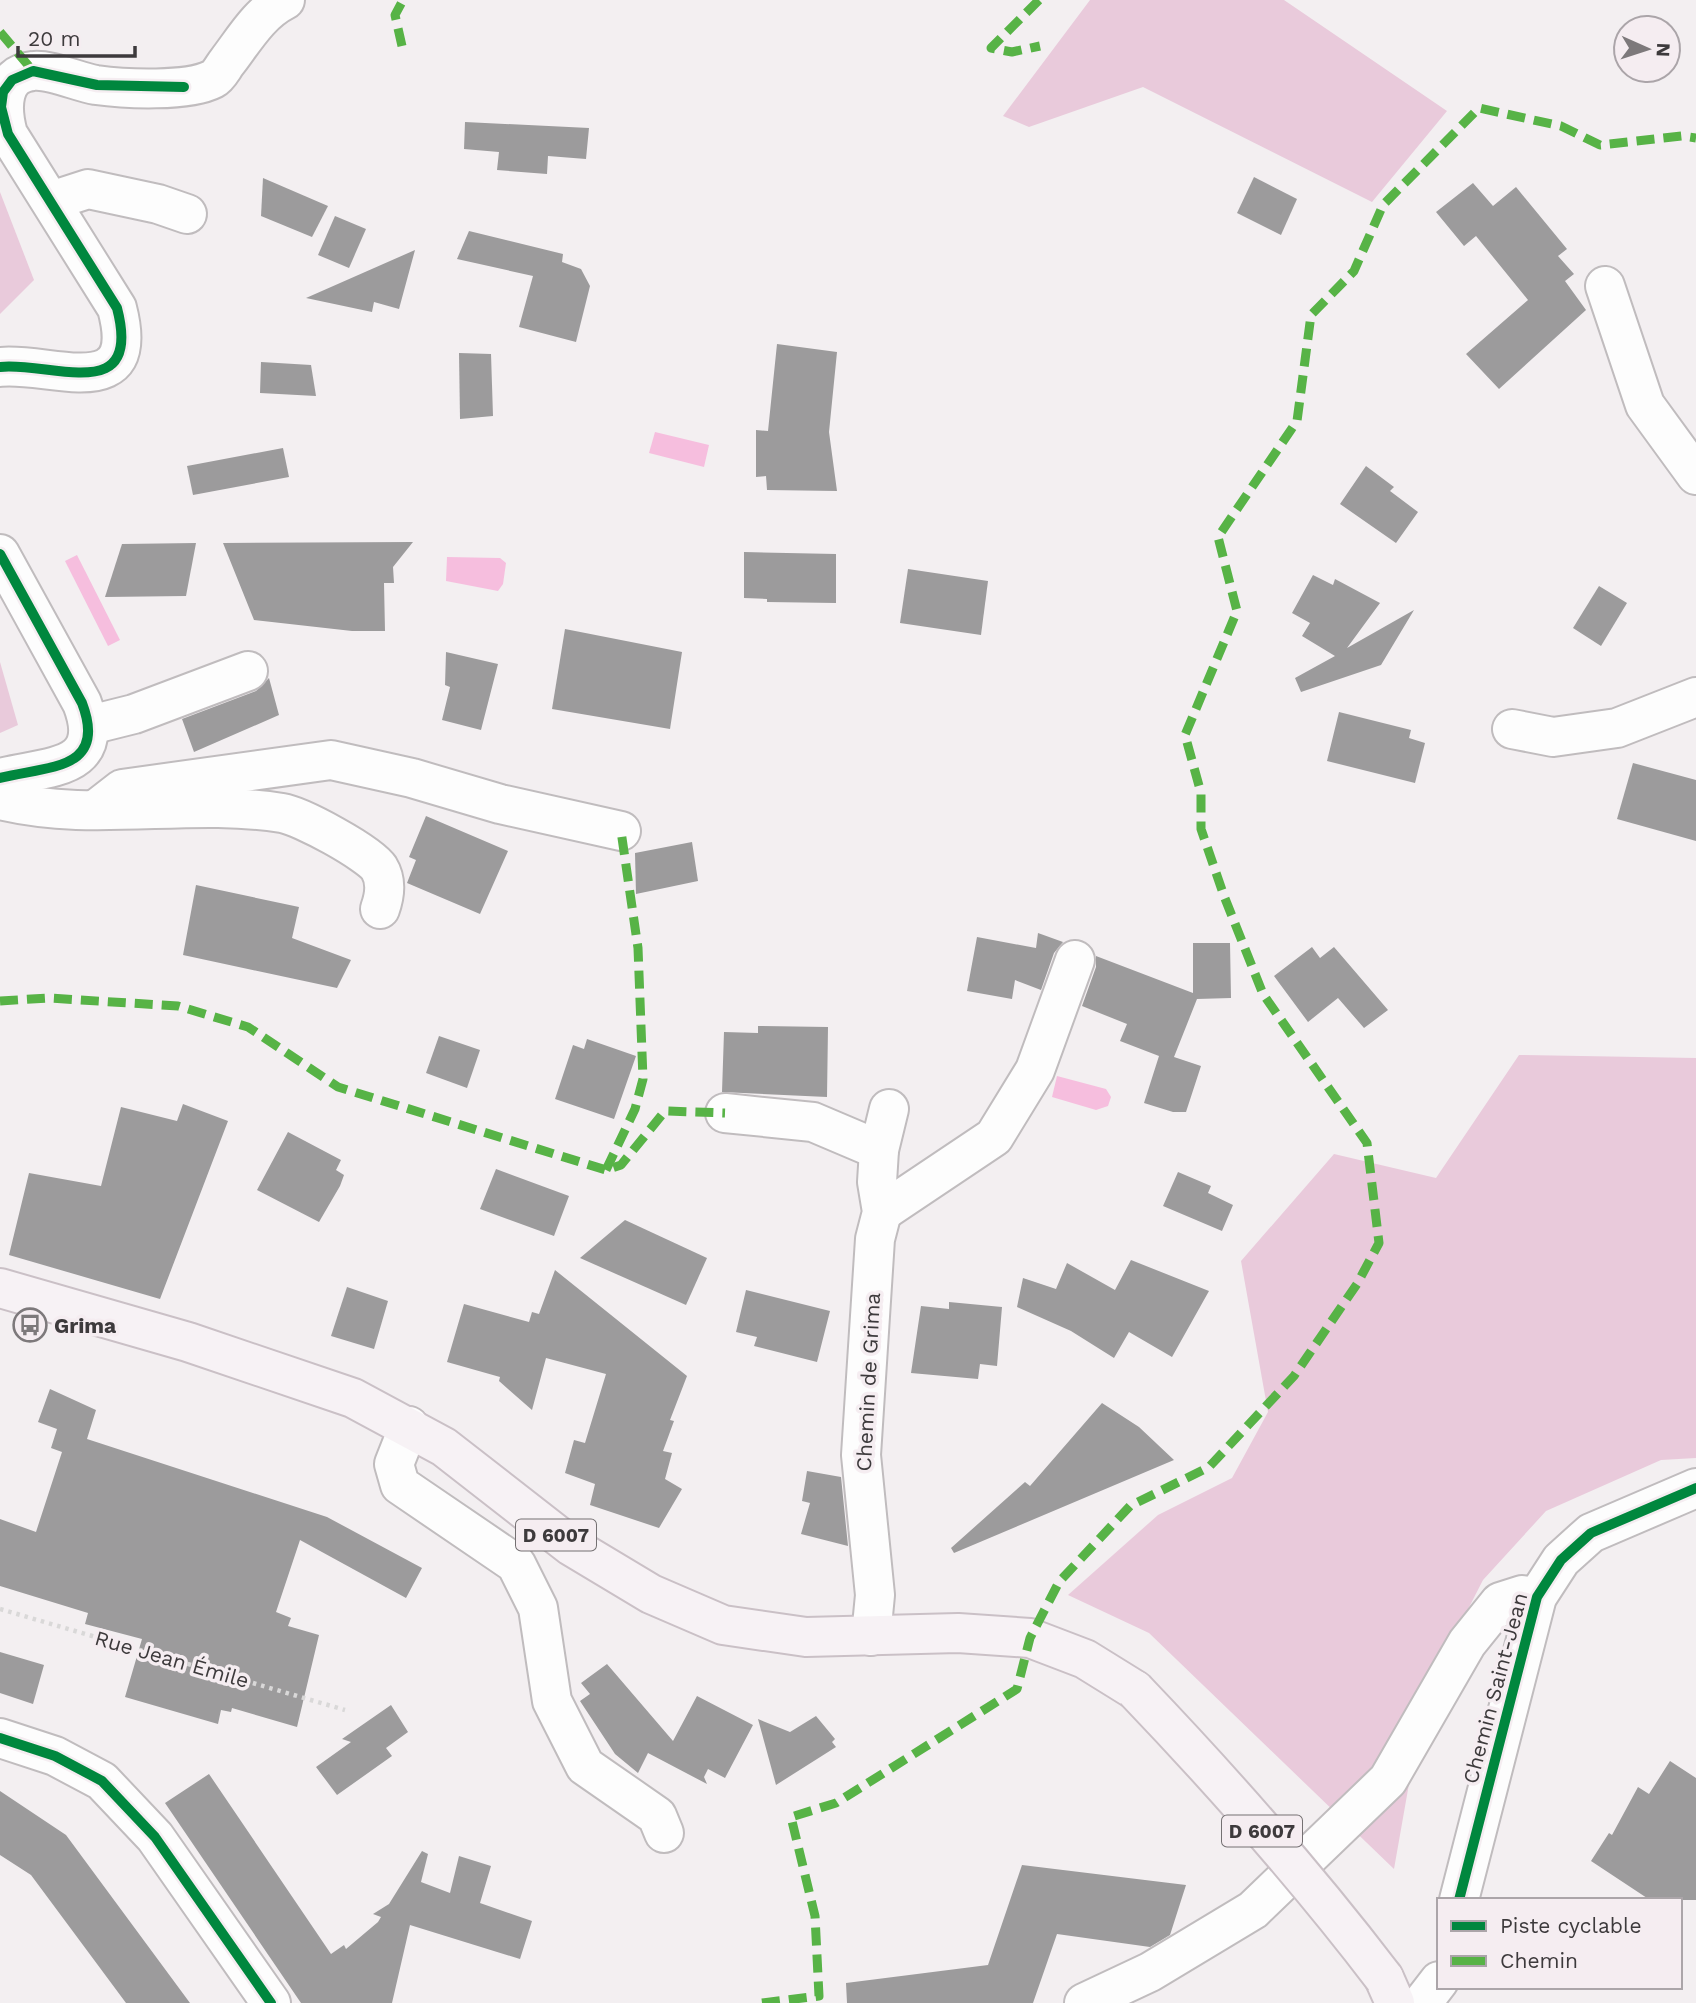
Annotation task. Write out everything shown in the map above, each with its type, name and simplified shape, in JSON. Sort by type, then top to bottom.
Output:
[{"type":"main road","name":"D 6007","points":[[0,1288],[309,1381],[409,1426],[444,1447],[571,1546],[650,1594],[723,1625],[806,1637],[958,1633],[1030,1638],[1085,1659],[1135,1690],[1195,1754],[1348,1930],[1389,1990]]},
{"type":"street","points":[[0,368],[12,366],[79,375],[109,365],[121,349],[123,333],[117,308],[8,134],[1,107],[3,92],[12,80],[33,71],[97,85],[184,87],[215,78],[253,27],[272,6],[285,0]]},
{"type":"street","points":[[51,201],[88,189],[158,204],[187,214]]},
{"type":"street","points":[[1605,286],[1645,405],[1696,475]]},
{"type":"street","points":[[0,554],[82,703],[90,725],[86,748],[72,762],[0,778]]},
{"type":"street","points":[[90,725],[134,714],[248,671]]},
{"type":"street","points":[[1512,729],[1553,737],[1618,728],[1696,697]]},
{"type":"street","points":[[95,810],[122,789],[331,760],[412,778],[500,804],[621,831]]},
{"type":"street","points":[[0,800],[35,809],[246,809],[286,813],[324,829],[379,867],[386,892],[380,909]]},
{"type":"street","points":[[882,1212],[994,1137],[1035,1070],[1075,960]]},
{"type":"street","name":"Chemin de Grima","points":[[871,1636],[876,1595],[861,1455],[875,1240],[882,1212],[877,1182],[879,1150],[889,1109]]},
{"type":"street","points":[[726,1113],[813,1122],[879,1150]]},
{"type":"street","points":[[409,1426],[394,1464],[400,1485],[516,1564],[538,1608],[552,1701],[585,1766],[657,1816],[664,1833]]},
{"type":"street","name":"Chemin Saint-Jean","points":[[1460,1898],[1537,1597],[1561,1560],[1591,1532],[1696,1488]]},
{"type":"street","name":"Chemin Saint-Jean","points":[[1084,2003],[1150,1972],[1253,1910],[1388,1780],[1467,1643],[1500,1602],[1522,1595],[1537,1597]]},
{"type":"street","points":[[0,1738],[55,1755],[103,1781],[155,1837],[271,2003]]},
{"type":"street","points":[[1422,2003],[1437,1984]]},
{"type":"shaded area","points":[[1090,0],[1284,0],[1447,111],[1372,202],[1143,87],[1029,127],[1003,116]]},
{"type":"shaded area","points":[[0,192],[34,280],[0,314]]},
{"type":"shaded area","points":[[655,432],[709,445],[704,467],[649,453]]},
{"type":"shaded area","points":[[77,555],[120,640],[108,646],[65,561]]},
{"type":"shaded area","points":[[447,557],[500,558],[506,563],[503,584],[498,591],[446,581]]},
{"type":"shaded area","points":[[0,662],[18,725],[0,733]]},
{"type":"shaded area","points":[[1519,1055],[1696,1058],[1696,1458],[1661,1460],[1546,1511],[1483,1580],[1425,1693],[1394,1869],[1149,1633],[1068,1595],[1158,1515],[1232,1478],[1268,1412],[1241,1261],[1334,1154],[1436,1178]]},
{"type":"shaded area","points":[[1057,1076],[1106,1089],[1111,1097],[1108,1106],[1096,1110],[1052,1097]]},
{"type":"building","points":[[465,122],[589,128],[586,159],[548,156],[547,174],[497,170],[499,152],[464,149]]},
{"type":"building","points":[[1254,177],[1297,199],[1281,235],[1237,213]]},
{"type":"building","points":[[263,178],[328,206],[312,237],[261,216]]},
{"type":"building","points":[[1473,183],[1493,206],[1516,187],[1567,249],[1558,256],[1574,274],[1565,281],[1586,310],[1499,389],[1466,354],[1528,300],[1476,236],[1464,246],[1436,212]]},
{"type":"building","points":[[335,216],[366,229],[349,268],[318,255]]},
{"type":"building","points":[[469,231],[563,254],[562,262],[581,269],[590,286],[576,342],[519,327],[533,276],[457,259]]},
{"type":"building","points":[[415,250],[399,309],[374,302],[372,312],[306,298]]},
{"type":"building","points":[[777,344],[837,352],[829,432],[837,491],[767,490],[766,476],[756,477],[756,430],[768,431]]},
{"type":"building","points":[[459,353],[491,354],[493,416],[460,419]]},
{"type":"building","points":[[261,362],[311,365],[316,396],[260,393]]},
{"type":"building","points":[[283,448],[289,477],[193,495],[187,466]]},
{"type":"building","points":[[1366,466],[1394,487],[1390,491],[1418,512],[1396,543],[1340,504]]},
{"type":"building","points":[[413,542],[393,567],[394,583],[384,583],[385,631],[352,631],[254,620],[223,543]]},
{"type":"building","points":[[196,543],[186,596],[105,597],[122,544]]},
{"type":"building","points":[[744,552],[836,554],[836,603],[767,602],[767,599],[744,598]]},
{"type":"building","points":[[908,569],[988,581],[981,635],[900,623]]},
{"type":"building","points":[[1313,575],[1333,585],[1335,579],[1380,603],[1347,648],[1414,610],[1381,665],[1301,692],[1295,678],[1335,656],[1302,636],[1310,623],[1292,613]]},
{"type":"building","points":[[1599,586],[1627,603],[1601,646],[1573,628]]},
{"type":"building","points":[[565,629],[682,652],[670,729],[552,709]]},
{"type":"building","points":[[446,652],[498,664],[481,730],[442,720],[450,687],[445,685]]},
{"type":"building","points":[[269,678],[279,715],[194,752],[182,719],[256,691]]},
{"type":"building","points":[[1339,712],[1411,730],[1409,738],[1425,743],[1415,783],[1327,761]]},
{"type":"building","points":[[1633,763],[1696,780],[1696,841],[1617,819]]},
{"type":"building","points":[[426,816],[508,851],[480,914],[407,883],[416,860],[409,857]]},
{"type":"building","points":[[692,842],[698,881],[636,894],[635,853]]},
{"type":"building","points":[[196,885],[299,907],[292,938],[351,960],[337,988],[183,955]]},
{"type":"building","points":[[1038,933],[1063,942],[1054,953],[1041,990],[1015,980],[1012,999],[967,991],[977,937],[1036,948]]},
{"type":"building","points":[[1193,943],[1230,943],[1231,998],[1197,999],[1174,1057],[1201,1066],[1186,1112],[1173,1112],[1144,1103],[1159,1056],[1120,1041],[1127,1024],[1082,1006],[1096,967],[1096,956],[1193,993]]},
{"type":"building","points":[[1312,947],[1320,958],[1334,947],[1388,1010],[1364,1028],[1338,998],[1308,1022],[1274,976]]},
{"type":"building","points":[[758,1026],[828,1027],[827,1097],[722,1092],[724,1032],[758,1033]]},
{"type":"building","points":[[439,1036],[480,1050],[467,1088],[426,1073]]},
{"type":"building","points":[[587,1039],[636,1056],[614,1119],[555,1099],[573,1045],[584,1049]]},
{"type":"building","points":[[183,1104],[228,1121],[160,1299],[9,1255],[29,1173],[101,1186],[121,1107],[177,1121]]},
{"type":"building","points":[[288,1132],[341,1160],[336,1170],[344,1175],[319,1222],[257,1190]]},
{"type":"building","points":[[496,1169],[569,1196],[554,1236],[480,1209]]},
{"type":"building","points":[[1178,1172],[1211,1186],[1208,1193],[1233,1205],[1222,1231],[1163,1206]]},
{"type":"building","points":[[625,1220],[707,1258],[686,1305],[580,1258]]},
{"type":"building","points":[[1131,1260],[1209,1291],[1172,1357],[1129,1332],[1114,1358],[1071,1331],[1017,1307],[1023,1278],[1056,1289],[1067,1263],[1115,1290]]},
{"type":"building","points":[[555,1270],[687,1376],[670,1420],[674,1421],[663,1451],[672,1453],[665,1479],[682,1489],[659,1528],[590,1505],[595,1484],[565,1473],[574,1440],[585,1443],[606,1374],[546,1358],[532,1410],[499,1381],[500,1377],[447,1362],[464,1304],[529,1322],[532,1312],[539,1314]]},
{"type":"building","points":[[347,1287],[388,1301],[374,1349],[331,1336]]},
{"type":"building","points":[[746,1290],[830,1311],[817,1362],[754,1346],[757,1337],[736,1332]]},
{"type":"building","points":[[949,1302],[1002,1307],[997,1366],[980,1364],[978,1379],[911,1373],[921,1306],[949,1309]]},
{"type":"building","points":[[50,1389],[96,1410],[87,1439],[327,1517],[422,1568],[406,1598],[300,1540],[276,1612],[291,1618],[288,1626],[319,1635],[297,1727],[232,1708],[231,1712],[221,1710],[218,1724],[125,1697],[142,1639],[85,1624],[88,1613],[0,1586],[0,1519],[36,1532],[62,1452],[51,1448],[57,1429],[38,1422]]},
{"type":"building","points":[[1102,1403],[1139,1427],[1174,1460],[954,1553],[951,1548],[1025,1482],[1030,1486]]},
{"type":"building","points":[[807,1471],[841,1477],[848,1546],[801,1534],[810,1503],[802,1501]]},
{"type":"building","points":[[0,1652],[44,1665],[33,1704],[0,1693]]},
{"type":"building","points":[[607,1664],[673,1741],[697,1696],[753,1725],[725,1778],[708,1769],[704,1777],[707,1784],[648,1753],[638,1773],[615,1754],[580,1701],[590,1694],[581,1683]]},
{"type":"building","points":[[391,1705],[408,1732],[386,1748],[392,1756],[337,1795],[316,1767],[351,1742],[342,1739]]},
{"type":"building","points":[[816,1716],[835,1739],[832,1742],[836,1747],[776,1785],[758,1719],[790,1732]]},
{"type":"building","points":[[1670,1761],[1696,1778],[1696,1900],[1647,1898],[1591,1861],[1609,1833],[1612,1835],[1638,1787],[1649,1794]]},
{"type":"building","points":[[209,1774],[331,1954],[344,1945],[346,1949],[378,1922],[381,1917],[373,1914],[389,1904],[422,1851],[428,1854],[421,1882],[450,1893],[459,1856],[491,1866],[480,1903],[532,1921],[520,1959],[410,1925],[392,2003],[301,2003],[165,1803]]},
{"type":"building","points":[[0,1791],[66,1835],[190,2003],[126,2003],[31,1875],[0,1855]]},
{"type":"building","points":[[1022,1865],[1186,1885],[1170,1935],[1150,1947],[1057,1934],[1033,2003],[847,2003],[846,1983],[988,1965]]},
{"type":"marked path","points":[[402,46],[395,15],[403,0]]},
{"type":"marked path","points":[[1039,0],[991,48],[1012,52],[1040,46]]},
{"type":"marked path","points":[[0,32],[33,71]]},
{"type":"marked path","points":[[762,2003],[819,1996],[815,1916],[791,1817],[836,1803],[1017,1689],[1030,1638],[1059,1582],[1130,1506],[1209,1467],[1294,1376],[1357,1284],[1379,1243],[1367,1143],[1263,994],[1201,829],[1201,793],[1185,735],[1237,611],[1218,537],[1297,421],[1311,315],[1354,271],[1383,205],[1479,108],[1561,126],[1600,145],[1682,136],[1696,138]]},
{"type":"marked path","points":[[606,1170],[635,1109],[643,1079],[638,948],[621,831]]},
{"type":"marked path","points":[[0,1001],[48,998],[178,1006],[248,1027],[338,1087],[606,1170],[621,1165],[665,1111],[725,1113]]},
{"type":"cycle path","points":[[0,367],[66,372],[105,369],[117,358],[121,339],[117,308],[8,134],[1,107],[3,92],[12,80],[33,71],[97,85],[184,87]]},
{"type":"cycle path","points":[[0,554],[82,703],[88,725],[87,742],[80,753],[68,762],[0,778]]},
{"type":"cycle path","points":[[1460,1898],[1537,1597],[1561,1560],[1591,1533],[1696,1488]]},
{"type":"cycle path","points":[[0,1738],[55,1756],[102,1781],[155,1837],[271,2003]]},
{"type":"place","name":"Grima","points":[[30,1325]]}]
